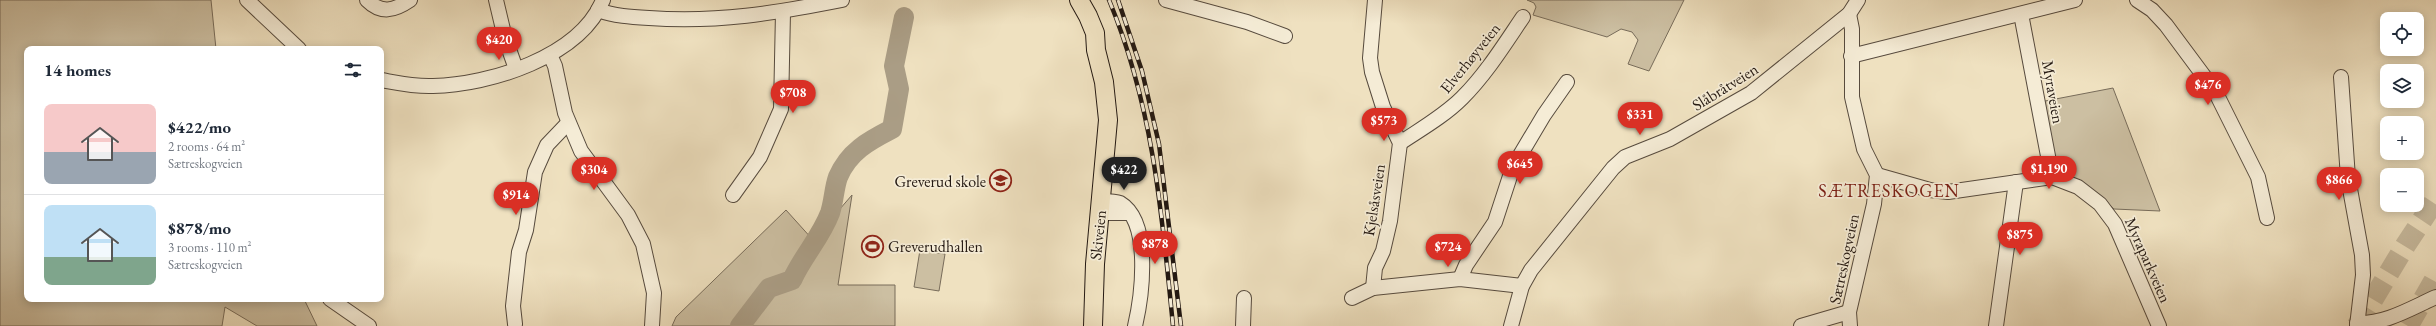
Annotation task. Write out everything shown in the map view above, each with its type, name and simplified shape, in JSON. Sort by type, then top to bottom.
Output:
[{"type":"main road","name":"Skiveien","points":[[1065,0],[1076,12],[1096,50]]},
{"type":"main road","name":"Skiveien","points":[[1079,0],[1092,25],[1096,50],[1104,82],[1108,120],[1095,264],[1093,326]]},
{"type":"street","points":[[246,0],[296,46]]},
{"type":"street","points":[[366,0],[375,8],[387,10],[401,6],[410,0]]},
{"type":"street","points":[[496,0],[505,38],[516,69]]},
{"type":"street","points":[[384,80],[419,86],[448,85],[478,81],[516,69],[550,55],[567,44],[584,29],[600,5],[617,16],[670,19],[727,19],[783,12],[842,0]]},
{"type":"street","points":[[1166,0],[1247,22],[1285,36]]},
{"type":"street","points":[[1375,0],[1370,58],[1372,72],[1383,107],[1400,143]]},
{"type":"street","name":"Slåbråtveien","points":[[1511,326],[1522,286],[1574,216],[1613,168],[1625,157],[1670,139],[1751,93],[1849,14],[1858,0]]},
{"type":"street","points":[[1851,56],[2075,0]]},
{"type":"street","points":[[2137,0],[2152,10],[2166,25],[2215,91],[2258,178],[2267,218]]},
{"type":"street","points":[[733,195],[760,157],[781,109],[783,12]]},
{"type":"street","points":[[1849,14],[1852,29],[1852,97],[1864,149],[1878,175],[1930,190],[1948,192],[2052,176]]},
{"type":"street","name":"Myraveien","points":[[2021,14],[2052,176]]},
{"type":"street","name":"Elverhøyveien","points":[[1400,143],[1445,113],[1462,98],[1490,64],[1523,17]]},
{"type":"street","points":[[550,55],[555,66],[568,123],[581,151],[628,214],[643,244],[654,293],[652,326]]},
{"type":"street","points":[[2341,77],[2348,178],[2362,255],[2363,275],[2357,325],[2372,324],[2436,297]]},
{"type":"street","points":[[1460,279],[1466,264],[1495,222],[1513,167],[1544,115],[1568,82]]},
{"type":"street","points":[[516,324],[513,306],[519,252],[526,230],[535,172],[547,145],[568,123]]},
{"type":"street","name":"Kjelsåsveien","points":[[1373,288],[1375,268],[1383,251],[1390,221],[1400,143]]},
{"type":"street","name":"Sætreskogveien","points":[[1850,319],[1874,204],[1878,175]]},
{"type":"street","name":"Myraparkveien","points":[[2052,176],[2078,187],[2100,204],[2115,224],[2159,326]]},
{"type":"street","points":[[1996,326],[2016,182]]},
{"type":"street","points":[[1101,207],[1129,213],[1137,227],[1142,263],[1141,290],[1134,326]]},
{"type":"street","points":[[1352,298],[1373,288],[1460,279],[1522,286]]},
{"type":"street","points":[[1244,298],[1244,326]]},
{"type":"street","points":[[334,302],[369,326]]},
{"type":"street","points":[[1801,326],[1850,319]]},
{"type":"shaded area","points":[[0,0],[211,0],[216,46],[24,46],[24,302],[305,302],[317,326],[257,326],[225,307],[222,326],[0,326]]},
{"type":"shaded area","points":[[1527,0],[1684,0],[1649,71],[1628,64],[1638,40],[1632,32],[1621,29],[1607,37],[1533,15],[1536,7],[1534,3]]},
{"type":"shaded area","points":[[2113,88],[2160,211],[2114,209],[2087,185],[2060,171],[2057,165],[2040,102]]},
{"type":"shaded area","points":[[852,195],[838,285],[895,285],[895,326],[672,326],[676,317],[786,210],[813,240]]},
{"type":"shaded area","points":[[920,250],[945,254],[939,291],[914,287]]},
{"type":"waterway","points":[[740,326],[769,288],[792,280],[826,222],[830,213],[838,177],[848,160],[860,148],[892,129],[899,89],[894,66],[904,17]]},
{"type":"tunnel","points":[[2357,326],[2405,246],[2436,199]]},
{"type":"tunnel","points":[[2408,326],[2436,277]]},
{"type":"railway","points":[[1109,0],[1124,40],[1146,120],[1160,201],[1173,326]]},
{"type":"railway","points":[[1118,0],[1142,71],[1159,144],[1181,326]]},
{"type":"place","name":"Greverud skole","points":[[1001,181]]},
{"type":"place","name":"Greverudhallen","points":[[873,246]]},
{"type":"district","name":"SÆTRESKOGEN","points":[[1889,190]]}]
